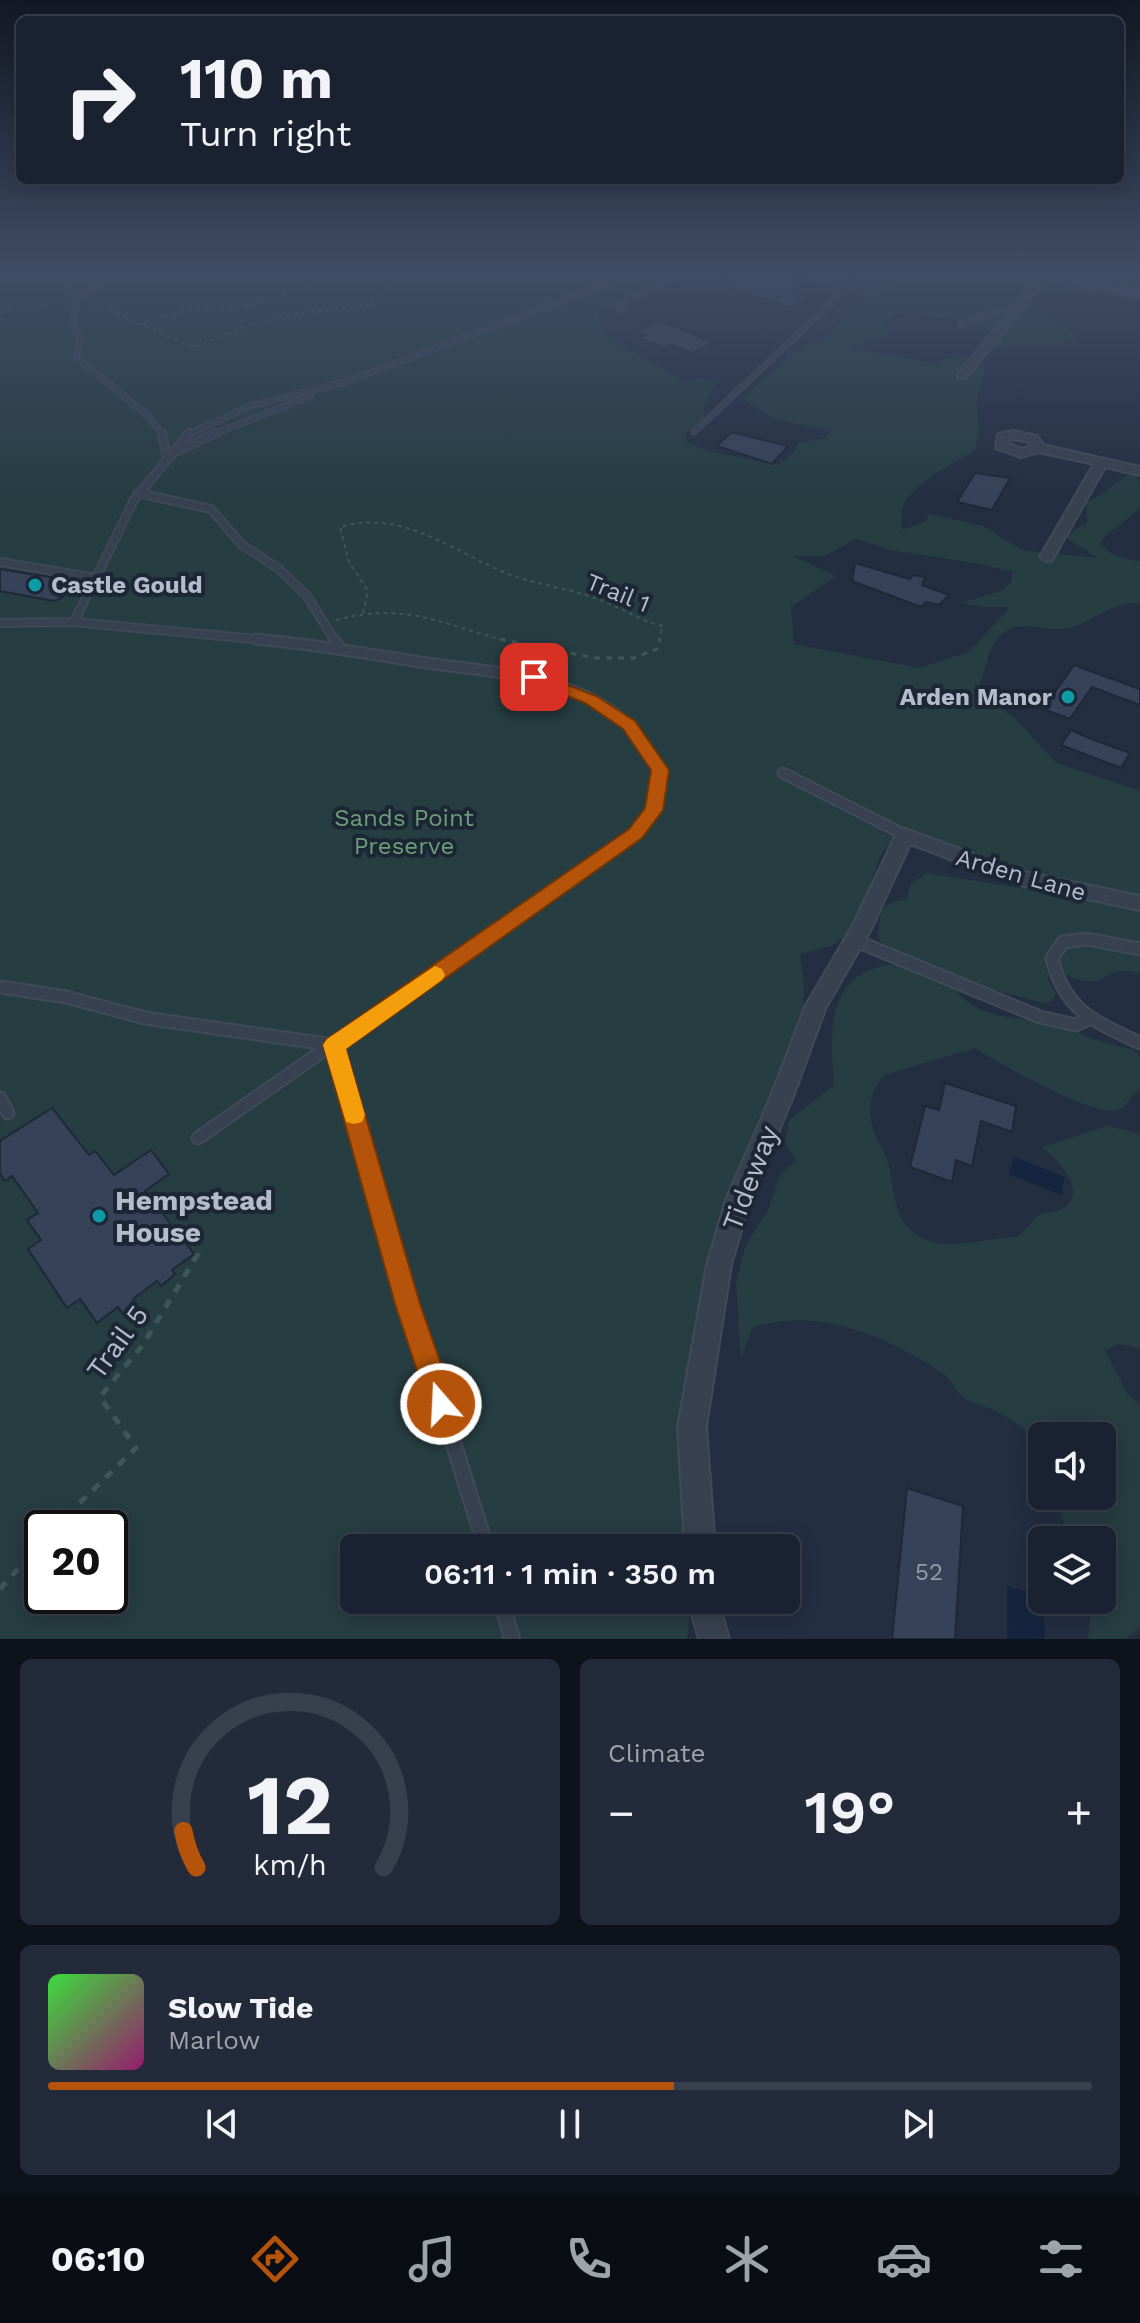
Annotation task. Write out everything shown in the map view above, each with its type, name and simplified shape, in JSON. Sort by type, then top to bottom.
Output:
[{"type":"street","points":[[962,376],[986,346]]},
{"type":"street","points":[[1039,448],[1140,471]]},
{"type":"street","points":[[1047,557],[1101,463]]},
{"type":"street","name":"Arden Lane","points":[[905,835],[961,861],[1036,885],[1140,903]]},
{"type":"street","name":"Tideway","points":[[699,1534],[692,1427],[719,1265],[738,1200],[816,1005],[854,940],[905,835]]},
{"type":"street","points":[[707,1614],[714,1639]]},
{"type":"lane","points":[[78,346],[76,357],[87,370],[144,413],[166,439],[167,457]]},
{"type":"lane","points":[[167,457],[193,442],[439,346]]},
{"type":"lane","points":[[694,432],[785,346]]},
{"type":"lane","points":[[74,622],[138,493],[189,433],[250,406],[321,390]]},
{"type":"lane","points":[[138,493],[211,509],[241,544],[279,569],[307,596],[340,648]]},
{"type":"lane","points":[[0,562],[96,578]]},
{"type":"lane","points":[[0,623],[74,622],[340,648],[534,677],[573,690],[608,708],[629,725],[660,770],[654,810],[636,833],[198,1138]]},
{"type":"lane","points":[[783,773],[905,835]]},
{"type":"lane","points":[[1140,949],[1087,939],[1063,942],[1052,958],[1055,979],[1064,996],[1089,1019],[1140,1043]]},
{"type":"lane","points":[[854,940],[1040,1017],[1076,1025],[1089,1019]]},
{"type":"lane","points":[[0,987],[66,997],[145,1018],[334,1045]]},
{"type":"lane","points":[[334,1045],[408,1304],[482,1534]]},
{"type":"lane","points":[[0,1098],[8,1113]]},
{"type":"lane","points":[[505,1614],[512,1639]]},
{"type":"path","name":"Trail 1","points":[[325,624],[363,613],[404,612],[502,641],[575,655],[629,660],[652,655],[662,645],[664,633],[663,626],[644,623],[596,598],[502,571],[460,549],[390,523],[355,520],[340,527],[351,565],[366,581],[368,598],[363,613]]},
{"type":"path","name":"Trail 5","points":[[72,1510],[136,1448],[100,1397],[142,1346],[198,1254],[192,1239]]},
{"type":"path","points":[[0,1589],[24,1562]]},
{"type":"green space","name":"Sands Point Preserve","points":[[0,346],[624,346],[688,383],[695,378],[712,381],[715,386],[704,406],[704,423],[686,433],[687,442],[707,451],[778,465],[791,456],[799,443],[825,438],[831,431],[775,419],[742,399],[787,358],[787,352],[802,346],[846,346],[843,347],[935,363],[948,358],[976,358],[982,346],[1004,346],[984,357],[984,375],[976,401],[979,431],[975,451],[937,473],[913,492],[901,516],[903,530],[926,521],[929,514],[983,526],[1022,550],[1098,558],[1063,536],[1087,523],[1086,502],[1133,473],[1140,484],[1140,508],[1100,543],[1118,556],[1140,561],[1140,603],[1119,606],[1074,627],[1020,626],[1005,632],[992,649],[978,691],[1016,719],[1056,763],[1140,791],[1140,973],[1121,971],[1098,980],[1085,981],[1048,965],[1048,980],[1056,993],[1052,1001],[1044,1003],[974,985],[953,987],[965,1000],[992,1014],[1053,1024],[1135,1051],[1140,1057],[1140,1089],[1118,1110],[1089,1106],[1046,1088],[975,1048],[885,1075],[874,1091],[870,1110],[874,1130],[887,1158],[896,1203],[905,1224],[922,1238],[942,1244],[1018,1236],[1037,1216],[1060,1210],[1069,1203],[1073,1195],[1069,1177],[1042,1147],[1108,1125],[1140,1135],[1140,1348],[1119,1344],[1105,1350],[1127,1393],[1140,1406],[1140,1626],[1126,1639],[1088,1639],[1091,1614],[1116,1614],[1116,1526],[1064,1526],[1060,1510],[1116,1510],[1116,1422],[1028,1422],[1028,1435],[1003,1415],[963,1398],[946,1376],[898,1347],[851,1328],[827,1323],[777,1322],[752,1328],[741,1359],[736,1283],[746,1245],[768,1210],[780,1175],[796,1161],[785,1142],[789,1120],[834,1085],[832,1036],[840,997],[851,983],[866,972],[888,965],[916,962],[880,941],[881,910],[892,902],[907,899],[910,885],[926,873],[1032,890],[957,865],[911,845],[893,844],[887,846],[879,859],[861,912],[848,935],[831,946],[800,954],[804,985],[803,1025],[745,1160],[684,1534],[340,1534],[340,1614],[690,1614],[687,1639],[0,1639]],"holes":[[[856,539],[891,550],[1012,572],[1011,583],[1001,591],[961,603],[1010,607],[969,652],[919,668],[794,644],[791,607],[836,576],[793,556],[825,556]]]},
{"type":"water","points":[[1014,1157],[1065,1177],[1061,1195],[1009,1174]]},
{"type":"water","points":[[1007,1586],[1028,1592],[1028,1614],[1043,1614],[1045,1639],[1007,1639]]},
{"type":"building","points":[[675,346],[706,346],[692,353]]},
{"type":"building","points":[[731,432],[788,446],[772,464],[717,446]]},
{"type":"building","points":[[975,473],[1010,478],[992,510],[957,502]]},
{"type":"building","points":[[855,563],[910,579],[913,575],[925,577],[922,585],[949,595],[939,605],[926,602],[921,607],[852,581]]},
{"type":"building","name":"Castle Gould","points":[[0,569],[74,581],[63,592],[63,597],[48,600],[0,591]]},
{"type":"building","name":"Arden Manor","points":[[1074,665],[1140,689],[1140,705],[1092,687],[1070,719],[1043,709]]},
{"type":"building","points":[[1071,730],[1130,753],[1121,768],[1061,745]]},
{"type":"building","points":[[945,1083],[1016,1106],[1012,1132],[981,1121],[972,1166],[956,1160],[952,1182],[910,1167],[925,1106],[939,1110]]},
{"type":"building","name":"Hempstead House","points":[[52,1108],[89,1155],[95,1151],[114,1175],[151,1150],[169,1174],[145,1191],[194,1254],[172,1270],[175,1274],[161,1286],[157,1281],[133,1299],[136,1304],[123,1314],[118,1307],[97,1323],[80,1299],[67,1308],[28,1249],[41,1240],[27,1220],[38,1213],[12,1176],[5,1181],[0,1173],[0,1141]]},
{"type":"building","points":[[907,1488],[963,1506],[955,1639],[892,1639]]},
{"type":"slow traffic","points":[[354,1115],[334,1045],[435,975]]},
{"type":"place","name":"Castle Gould","points":[[35,585]]},
{"type":"place","name":"Arden Manor","points":[[1068,697]]},
{"type":"place","name":"Hempstead House","points":[[99,1216]]},
{"type":"route","points":[[441,1404],[408,1304],[334,1045],[636,833],[654,810],[660,770],[629,725],[591,699],[534,677]]}]
